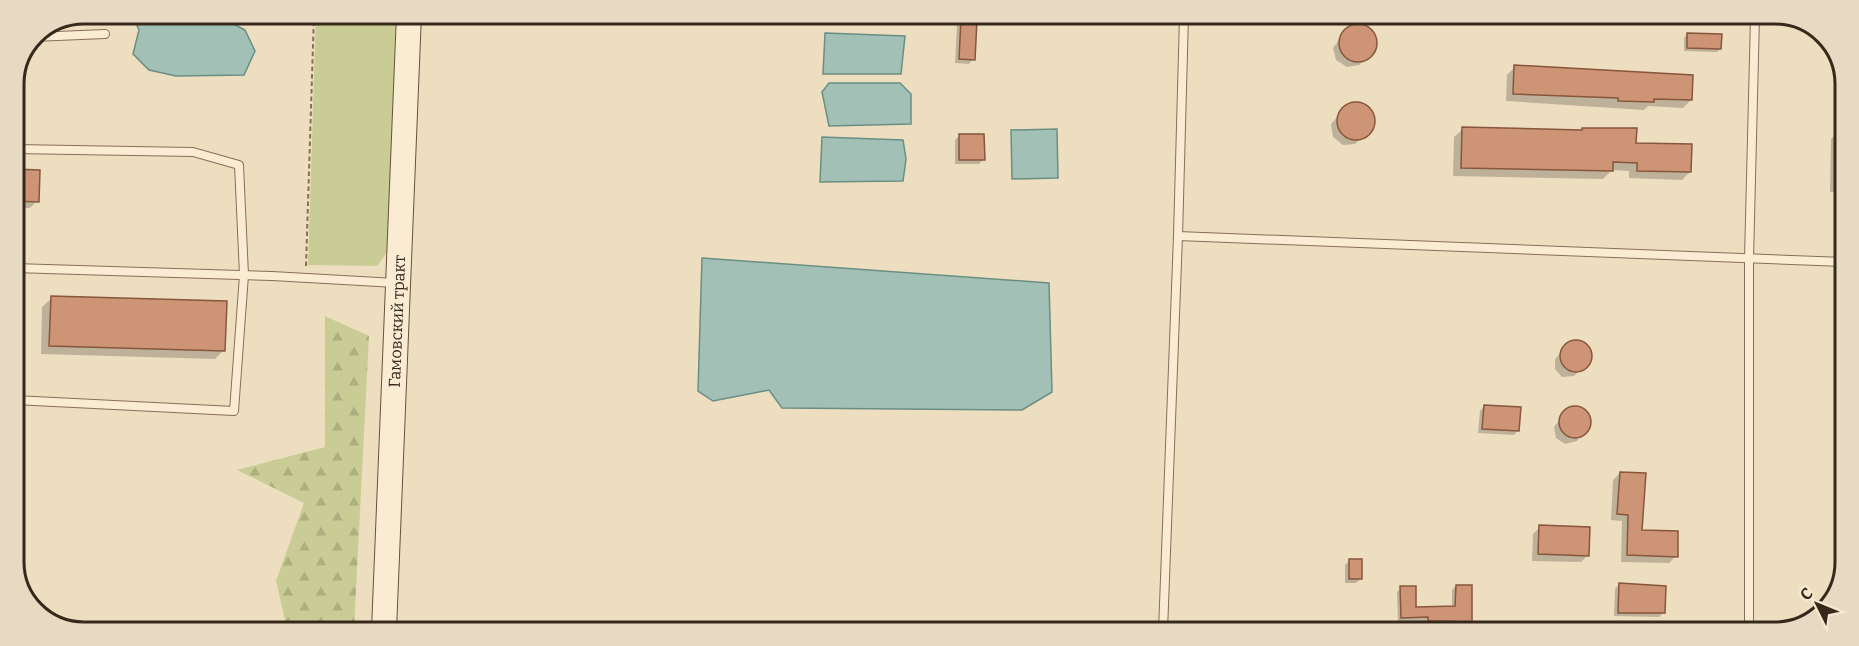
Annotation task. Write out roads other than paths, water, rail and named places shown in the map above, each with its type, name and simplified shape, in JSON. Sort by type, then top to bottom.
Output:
[{"type":"street","name":"Гамовский тракт","points":[[384,622],[409,24]]},
{"type":"lane","points":[[1163,622],[1184,24]]},
{"type":"lane","points":[[1749,622],[1749,259],[1756,24]]},
{"type":"lane","points":[[48,36],[105,34]]},
{"type":"lane","points":[[24,148],[193,153],[239,165],[244,275],[234,411],[24,400]]},
{"type":"lane","points":[[1178,236],[1835,262]]},
{"type":"lane","points":[[24,268],[244,275],[399,283]]},
{"type":"water","points":[[136,24],[234,24],[245,30],[255,51],[244,75],[176,76],[149,70],[133,54],[139,30]]},
{"type":"water","points":[[825,33],[905,36],[901,74],[823,74]]},
{"type":"water","points":[[829,83],[900,83],[911,94],[911,124],[829,126],[822,92]]},
{"type":"water","points":[[1057,129],[1058,178],[1012,179],[1011,130]]},
{"type":"water","points":[[822,137],[903,140],[906,159],[903,181],[820,182]]},
{"type":"water","points":[[702,258],[1049,283],[1052,392],[1022,410],[782,408],[769,390],[713,401],[698,391]]}]
